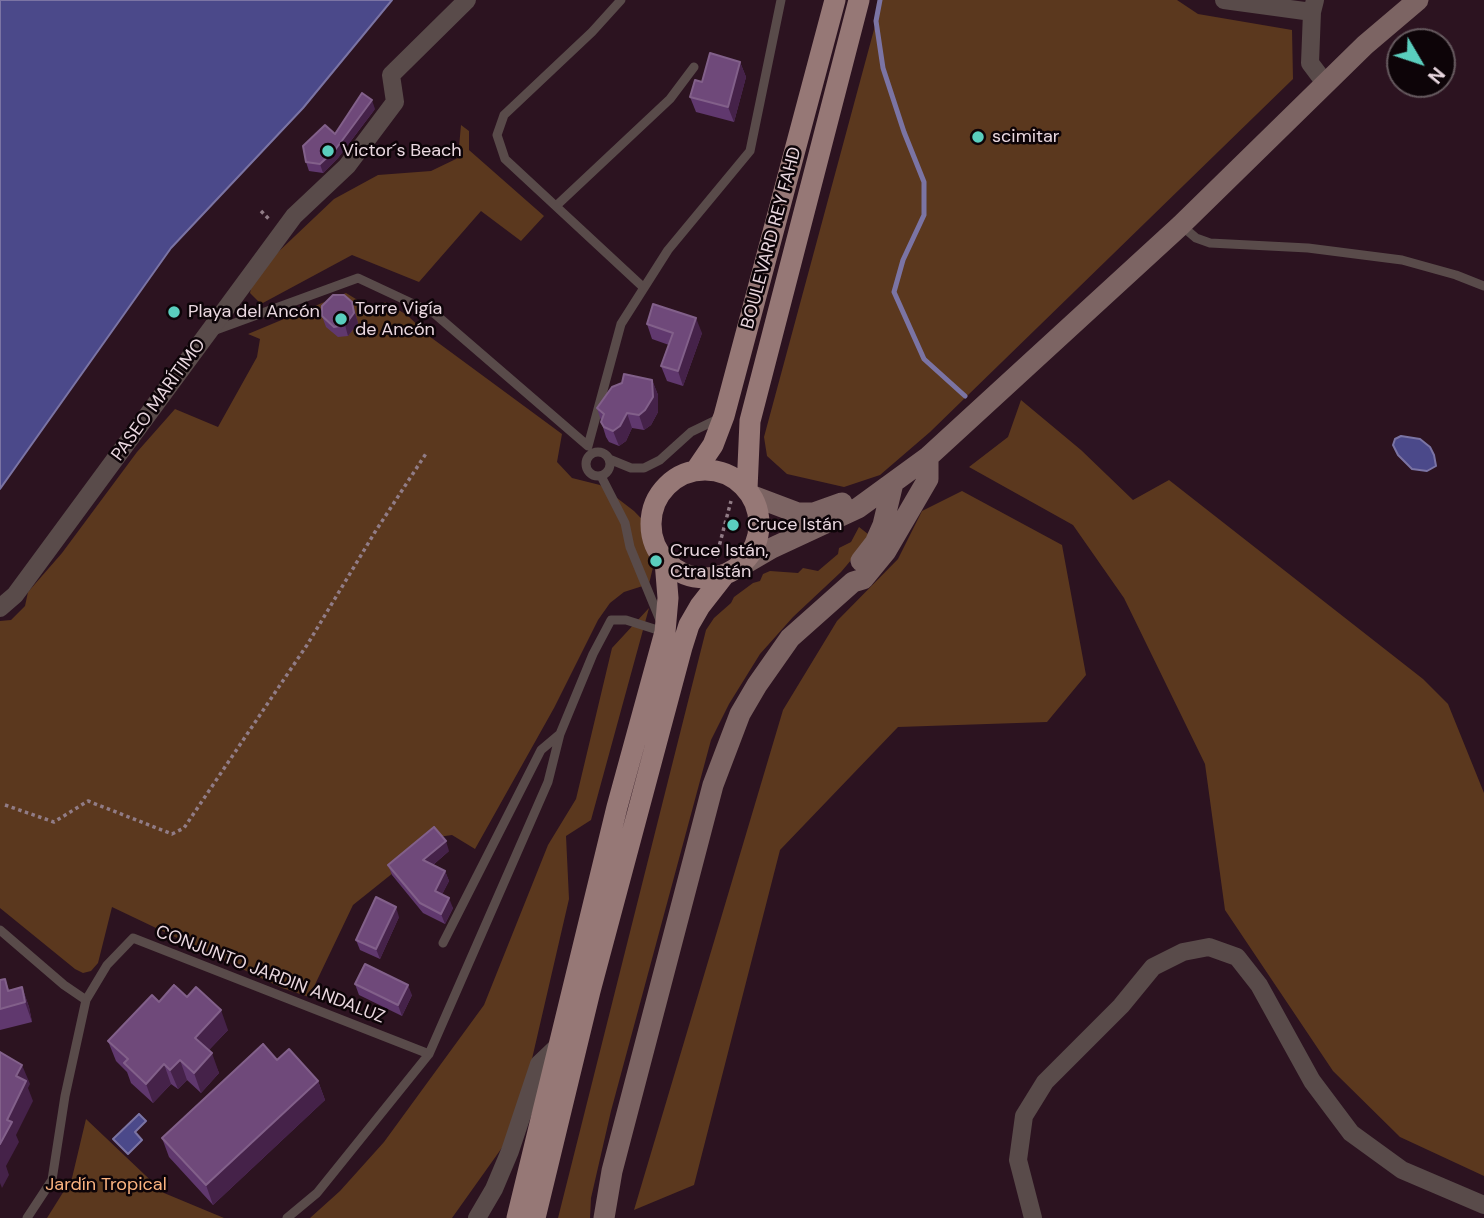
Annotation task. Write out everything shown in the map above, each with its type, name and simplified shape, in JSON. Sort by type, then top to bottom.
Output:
[{"type":"main road","name":"BOULEVARD REY FAHD","points":[[696,470],[713,445],[724,416],[835,0]]},
{"type":"main road","name":"BOULEVARD REY FAHD","points":[[750,492],[750,421],[859,0]]},
{"type":"main road","points":[[535,1218],[590,990],[689,625],[700,606],[752,552],[757,541],[759,518],[750,492],[734,477],[724,473],[696,470],[674,480],[664,489],[652,512],[653,538],[665,561],[673,568],[693,577],[704,578],[730,572]]},
{"type":"main road","points":[[517,1218],[617,807],[666,632],[668,598],[665,561]]},
{"type":"street","name":"PASEO MARÍTIMO","points":[[0,608],[15,595],[294,216],[347,166],[395,102],[391,75],[467,0]]},
{"type":"street","points":[[1224,0],[1314,6],[1310,63],[1325,83]]},
{"type":"street","points":[[730,572],[772,548],[866,502],[928,457],[1181,225],[1365,45],[1418,0]]},
{"type":"street","points":[[604,1218],[612,1171],[713,785],[740,714],[790,638],[853,582],[863,579],[873,568],[928,479],[928,457]]},
{"type":"street","points":[[892,483],[906,518]]},
{"type":"street","points":[[853,582],[855,569],[875,543],[881,528],[892,483]]},
{"type":"street","points":[[750,492],[797,513],[814,513],[855,499],[866,502],[881,528]]},
{"type":"street","points":[[1033,1218],[1017,1160],[1024,1116],[1045,1082],[1121,1006],[1153,967],[1183,952],[1209,947],[1237,957],[1259,985],[1312,1081],[1351,1133],[1402,1170],[1484,1205]]},
{"type":"street","points":[[477,1218],[494,1189],[510,1151],[540,1064],[559,1045]]},
{"type":"lane","points":[[621,0],[592,32],[504,116],[497,135],[505,159],[644,288]]},
{"type":"lane","points":[[208,333],[358,278],[435,314],[588,446],[621,324],[668,250],[750,151],[781,0]]},
{"type":"lane","points":[[556,206],[670,99],[694,67]]},
{"type":"lane","points":[[1181,225],[1196,238],[1210,243],[1308,248],[1402,261],[1456,275],[1484,286]]},
{"type":"lane","points":[[609,458],[609,470],[601,477],[595,477],[586,470],[586,459],[590,454],[601,452],[631,468],[643,468],[660,460],[691,432],[724,416]]},
{"type":"lane","points":[[601,477],[625,523],[630,547],[666,632]]},
{"type":"lane","points":[[287,1218],[317,1193],[429,1054],[548,782],[560,734],[593,654],[611,620],[626,620],[666,632]]},
{"type":"lane","points":[[443,943],[541,750],[560,734]]},
{"type":"lane","points":[[0,930],[64,985],[86,1000]]},
{"type":"lane","name":"CONJUNTO JARDIN ANDALUZ","points":[[27,1218],[52,1180],[65,1096],[86,1000],[107,965],[134,938],[429,1054]]},
{"type":"path","points":[[5,805],[54,822],[88,801],[172,834],[184,828],[307,645],[427,452]]},
{"type":"green space","points":[[882,0],[1177,0],[1198,14],[1292,30],[1293,79],[930,432],[880,475],[844,487],[787,474],[767,456],[764,437]]},
{"type":"green space","points":[[461,125],[469,131],[469,150],[544,216],[521,241],[481,211],[419,282],[352,255],[261,304],[250,293],[252,285],[276,254],[334,199],[378,175],[431,171],[458,158]]},
{"type":"green space","points":[[346,293],[374,310],[385,302],[407,315],[429,336],[562,434],[557,462],[572,478],[600,485],[634,511],[660,538],[649,584],[624,592],[610,603],[598,620],[554,708],[475,849],[452,835],[438,837],[353,905],[309,997],[282,988],[112,907],[98,963],[91,971],[83,973],[0,908],[0,621],[11,620],[25,606],[28,592],[62,553],[137,452],[175,409],[218,427],[257,357],[260,339],[248,334]]},
{"type":"green space","points":[[1021,400],[1081,450],[1133,500],[1169,480],[1423,679],[1448,704],[1484,793],[1484,1176],[1400,1137],[1333,1071],[1225,910],[1205,764],[1124,598],[1073,525],[969,467],[1008,437]]},
{"type":"green space","points":[[962,491],[1062,545],[1086,675],[1047,722],[898,727],[780,850],[694,1185],[634,1210],[783,710],[837,621],[898,559],[922,511]]},
{"type":"green space","points":[[859,527],[868,534],[863,546],[760,654],[729,704],[711,740],[611,1111],[591,1198],[590,1218],[558,1218],[706,630],[734,597],[760,581],[763,574],[770,571],[798,573],[803,568],[818,571],[838,554],[839,548],[851,542]]},
{"type":"green space","points":[[649,608],[591,820],[566,836],[569,899],[516,1128],[452,1218],[310,1218],[340,1191],[384,1142],[484,1005],[548,845],[576,799],[612,648]]},
{"type":"green space","name":"Jardín Tropical","points":[[86,1119],[164,1193],[224,1218],[47,1218],[72,1178]]},
{"type":"shaded area","points":[[0,0],[392,0],[303,108],[171,248],[0,489]]},
{"type":"shaded area","points":[[1401,436],[1420,439],[1430,447],[1436,466],[1427,471],[1412,469],[1398,455],[1393,445],[1395,439]]},
{"type":"shaded area","points":[[139,1114],[146,1121],[135,1132],[142,1140],[128,1154],[113,1139]]},
{"type":"building","points":[[710,53],[740,62],[728,107],[690,97],[695,80],[702,82]]},
{"type":"building","points":[[362,93],[372,100],[335,150],[320,164],[306,162],[303,146],[325,125],[335,134]]},
{"type":"building","points":[[333,295],[344,295],[352,302],[354,313],[345,325],[334,327],[322,316],[322,306]]},
{"type":"building","points":[[653,304],[696,318],[678,371],[661,366],[673,333],[647,324]]},
{"type":"building","points":[[624,374],[652,380],[653,397],[645,410],[639,415],[627,413],[620,426],[613,431],[604,427],[601,422],[604,414],[597,408],[612,387],[622,383]]},
{"type":"building","points":[[434,827],[446,841],[423,860],[445,871],[435,891],[449,898],[441,914],[420,903],[388,865]]},
{"type":"building","points":[[376,897],[396,907],[376,949],[356,940]]},
{"type":"building","points":[[365,964],[408,985],[398,1005],[355,984]]},
{"type":"building","points":[[5,979],[8,991],[22,987],[25,1002],[0,1009],[0,980]]},
{"type":"building","points":[[174,985],[187,997],[196,987],[221,1010],[195,1038],[212,1053],[194,1073],[180,1060],[170,1070],[164,1064],[146,1084],[124,1063],[128,1059],[108,1041],[152,995],[159,1002]]},
{"type":"building","points":[[263,1044],[277,1060],[289,1049],[318,1081],[206,1185],[162,1138]]},
{"type":"building","points":[[0,1052],[22,1065],[16,1076],[26,1081],[7,1120],[12,1122],[0,1144]]},
{"type":"waterway","points":[[880,0],[876,21],[883,68],[924,182],[924,215],[903,260],[894,292],[924,359],[965,396]]},
{"type":"place","name":"scimitar","points":[[978,137]]},
{"type":"place","name":"Victor´s Beach","points":[[328,151]]},
{"type":"place","name":"Playa del Ancón","points":[[174,312]]},
{"type":"place","name":"Torre Vigía de Ancón","points":[[341,319]]},
{"type":"place","name":"Cruce Istán","points":[[733,525]]},
{"type":"place","name":"Cruce Istán, Ctra Istán","points":[[656,561]]}]
